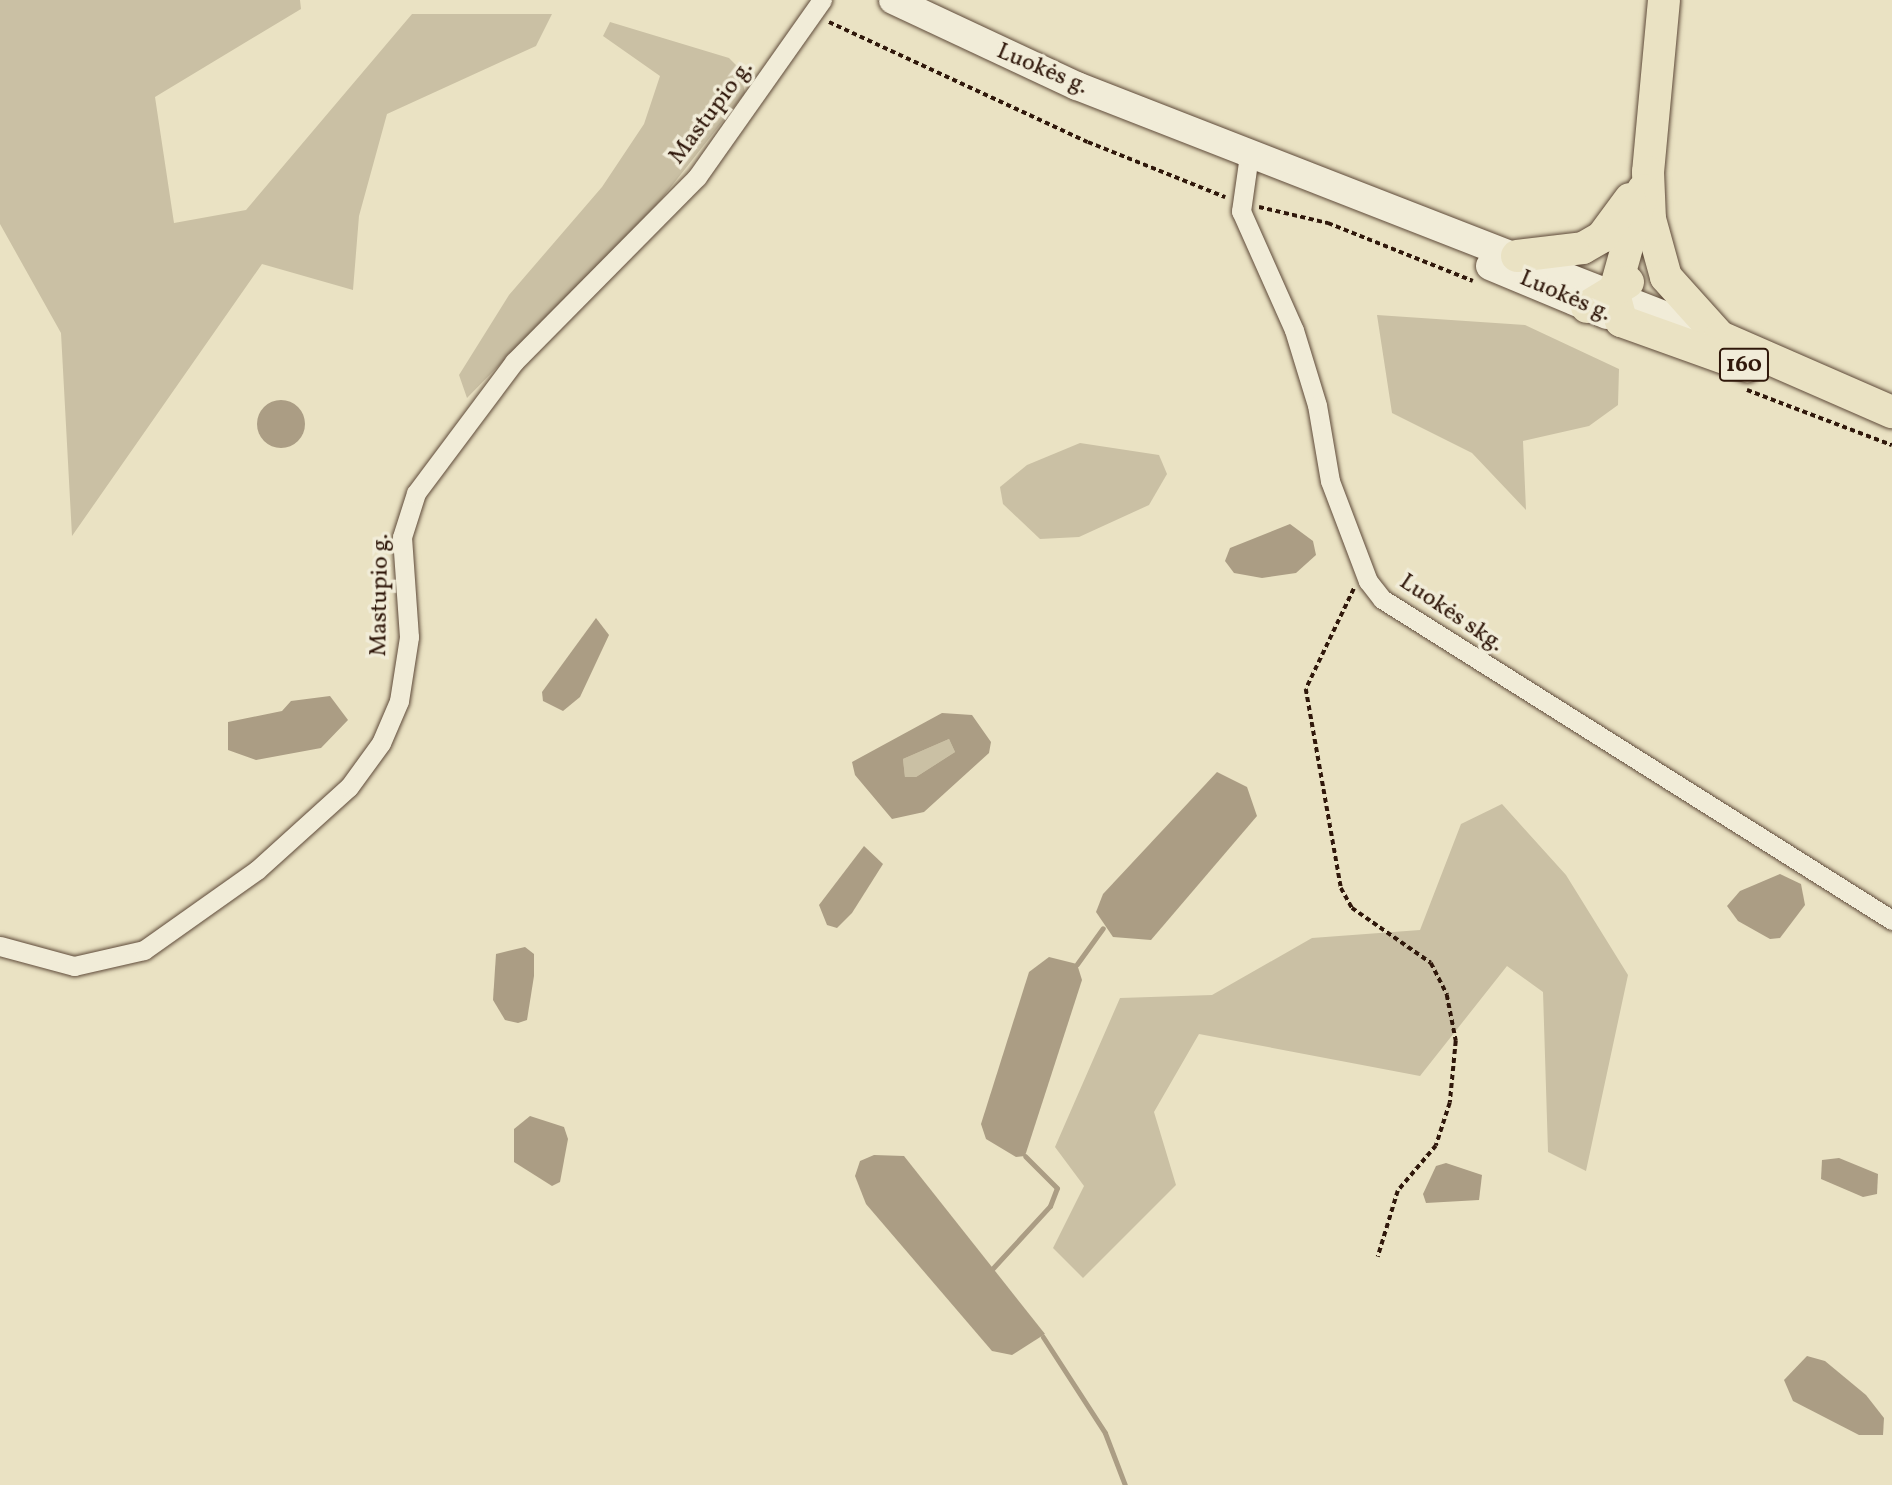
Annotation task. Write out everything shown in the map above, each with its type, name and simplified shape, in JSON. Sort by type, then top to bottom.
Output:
[{"type":"main road","name":"Luokės g.","points":[[893,0],[1053,75],[1261,160],[1517,256],[1683,348],[1881,407]]},
{"type":"main road","name":"160","points":[[1664,0],[1648,172],[1650,219],[1666,276],[1720,337]]},
{"type":"main road","name":"Luokės g.","points":[[1261,160],[1364,212],[1607,307],[1720,337],[1881,407]]},
{"type":"main road","name":"160","points":[[1517,256],[1560,254],[1602,237],[1648,172]]},
{"type":"main road","name":"160","points":[[1607,307],[1648,172]]},
{"type":"main road","name":"160","points":[[1607,307],[1640,268],[1650,219]]},
{"type":"street","name":"Mastupio g.","points":[[0,946],[74,966],[144,950],[257,870],[349,787],[381,743],[400,701],[409,636],[402,537],[416,493],[514,362],[697,177],[818,7]]},
{"type":"street","points":[[1240,202],[1261,160]]},
{"type":"street","name":"Luokės skg.","points":[[1240,202],[1294,330],[1317,405],[1330,481],[1363,568],[1382,599],[1405,617],[1892,920]]},
{"type":"path","points":[[818,7],[1088,142],[1240,202],[1328,223],[1478,282]]},
{"type":"path","points":[[1742,389],[1892,445]]},
{"type":"path","points":[[1363,568],[1306,689],[1327,828],[1352,908],[1431,963],[1447,995],[1455,1041],[1450,1102],[1436,1146],[1398,1191],[1378,1257]]},
{"type":"shaded area","points":[[0,0],[300,0],[301,9],[155,97],[174,223],[246,210],[412,14],[552,14],[536,46],[387,114],[359,216],[353,290],[262,264],[72,536],[61,333],[0,224]]},
{"type":"shaded area","points":[[610,22],[729,58],[740,69],[745,93],[659,202],[467,398],[459,375],[509,295],[602,187],[644,124],[660,76],[603,36]]},
{"type":"shaded area","points":[[1377,315],[1525,325],[1619,369],[1618,405],[1589,426],[1523,441],[1526,510],[1472,453],[1392,413]]},
{"type":"shaded area","points":[[281,400],[298,407],[305,424],[298,441],[281,448],[264,441],[257,424],[264,407]]},
{"type":"shaded area","points":[[1080,443],[1159,455],[1167,474],[1149,505],[1079,537],[1040,539],[1003,504],[1000,487],[1027,465]]},
{"type":"shaded area","points":[[1290,524],[1313,541],[1316,555],[1296,573],[1262,578],[1234,573],[1225,561],[1230,548]]},
{"type":"shaded area","points":[[596,618],[609,635],[580,697],[563,711],[543,701],[542,692]]},
{"type":"shaded area","points":[[330,696],[348,720],[321,748],[256,760],[228,750],[228,722],[282,711],[291,701]]},
{"type":"shaded area","points":[[942,713],[972,715],[991,742],[989,753],[924,812],[892,819],[855,775],[852,762]],"holes":[[[949,739],[955,752],[916,777],[905,777],[903,759]]]},
{"type":"shaded area","points":[[949,739],[955,752],[916,777],[905,777],[903,759]]},
{"type":"shaded area","points":[[1217,772],[1247,787],[1257,816],[1151,940],[1113,937],[1096,912],[1103,894]]},
{"type":"shaded area","points":[[1502,804],[1566,875],[1628,975],[1586,1171],[1548,1152],[1543,992],[1507,966],[1420,1076],[1199,1034],[1154,1112],[1176,1185],[1083,1278],[1053,1248],[1084,1186],[1055,1147],[1120,998],[1212,995],[1312,938],[1420,930],[1461,824]]},
{"type":"shaded area","points":[[864,846],[883,864],[852,913],[837,928],[827,925],[819,905]]},
{"type":"shaded area","points":[[1780,874],[1801,884],[1805,905],[1780,938],[1770,939],[1738,921],[1727,906],[1740,891]]},
{"type":"shaded area","points":[[525,947],[534,954],[534,976],[527,1020],[518,1023],[505,1020],[493,1000],[496,954]]},
{"type":"shaded area","points":[[1049,957],[1077,964],[1082,980],[1025,1156],[1016,1157],[986,1139],[981,1124],[1029,972]]},
{"type":"shaded area","points":[[530,1116],[564,1127],[568,1139],[560,1182],[552,1186],[514,1162],[514,1129]]},
{"type":"shaded area","points":[[874,1155],[904,1156],[1045,1334],[1012,1355],[992,1351],[866,1204],[855,1176],[860,1161]]},
{"type":"shaded area","points":[[1839,1158],[1878,1174],[1877,1194],[1863,1197],[1821,1179],[1822,1160]]},
{"type":"shaded area","points":[[1446,1163],[1482,1175],[1479,1200],[1426,1203],[1423,1194],[1436,1166]]},
{"type":"shaded area","points":[[1807,1356],[1825,1361],[1866,1395],[1884,1418],[1883,1435],[1859,1435],[1793,1401],[1784,1380]]},
{"type":"waterway","points":[[1077,964],[1103,928]]},
{"type":"waterway","points":[[993,1268],[1050,1206],[1057,1188],[1025,1156]]},
{"type":"waterway","points":[[1043,1337],[1105,1433],[1125,1485]]}]
